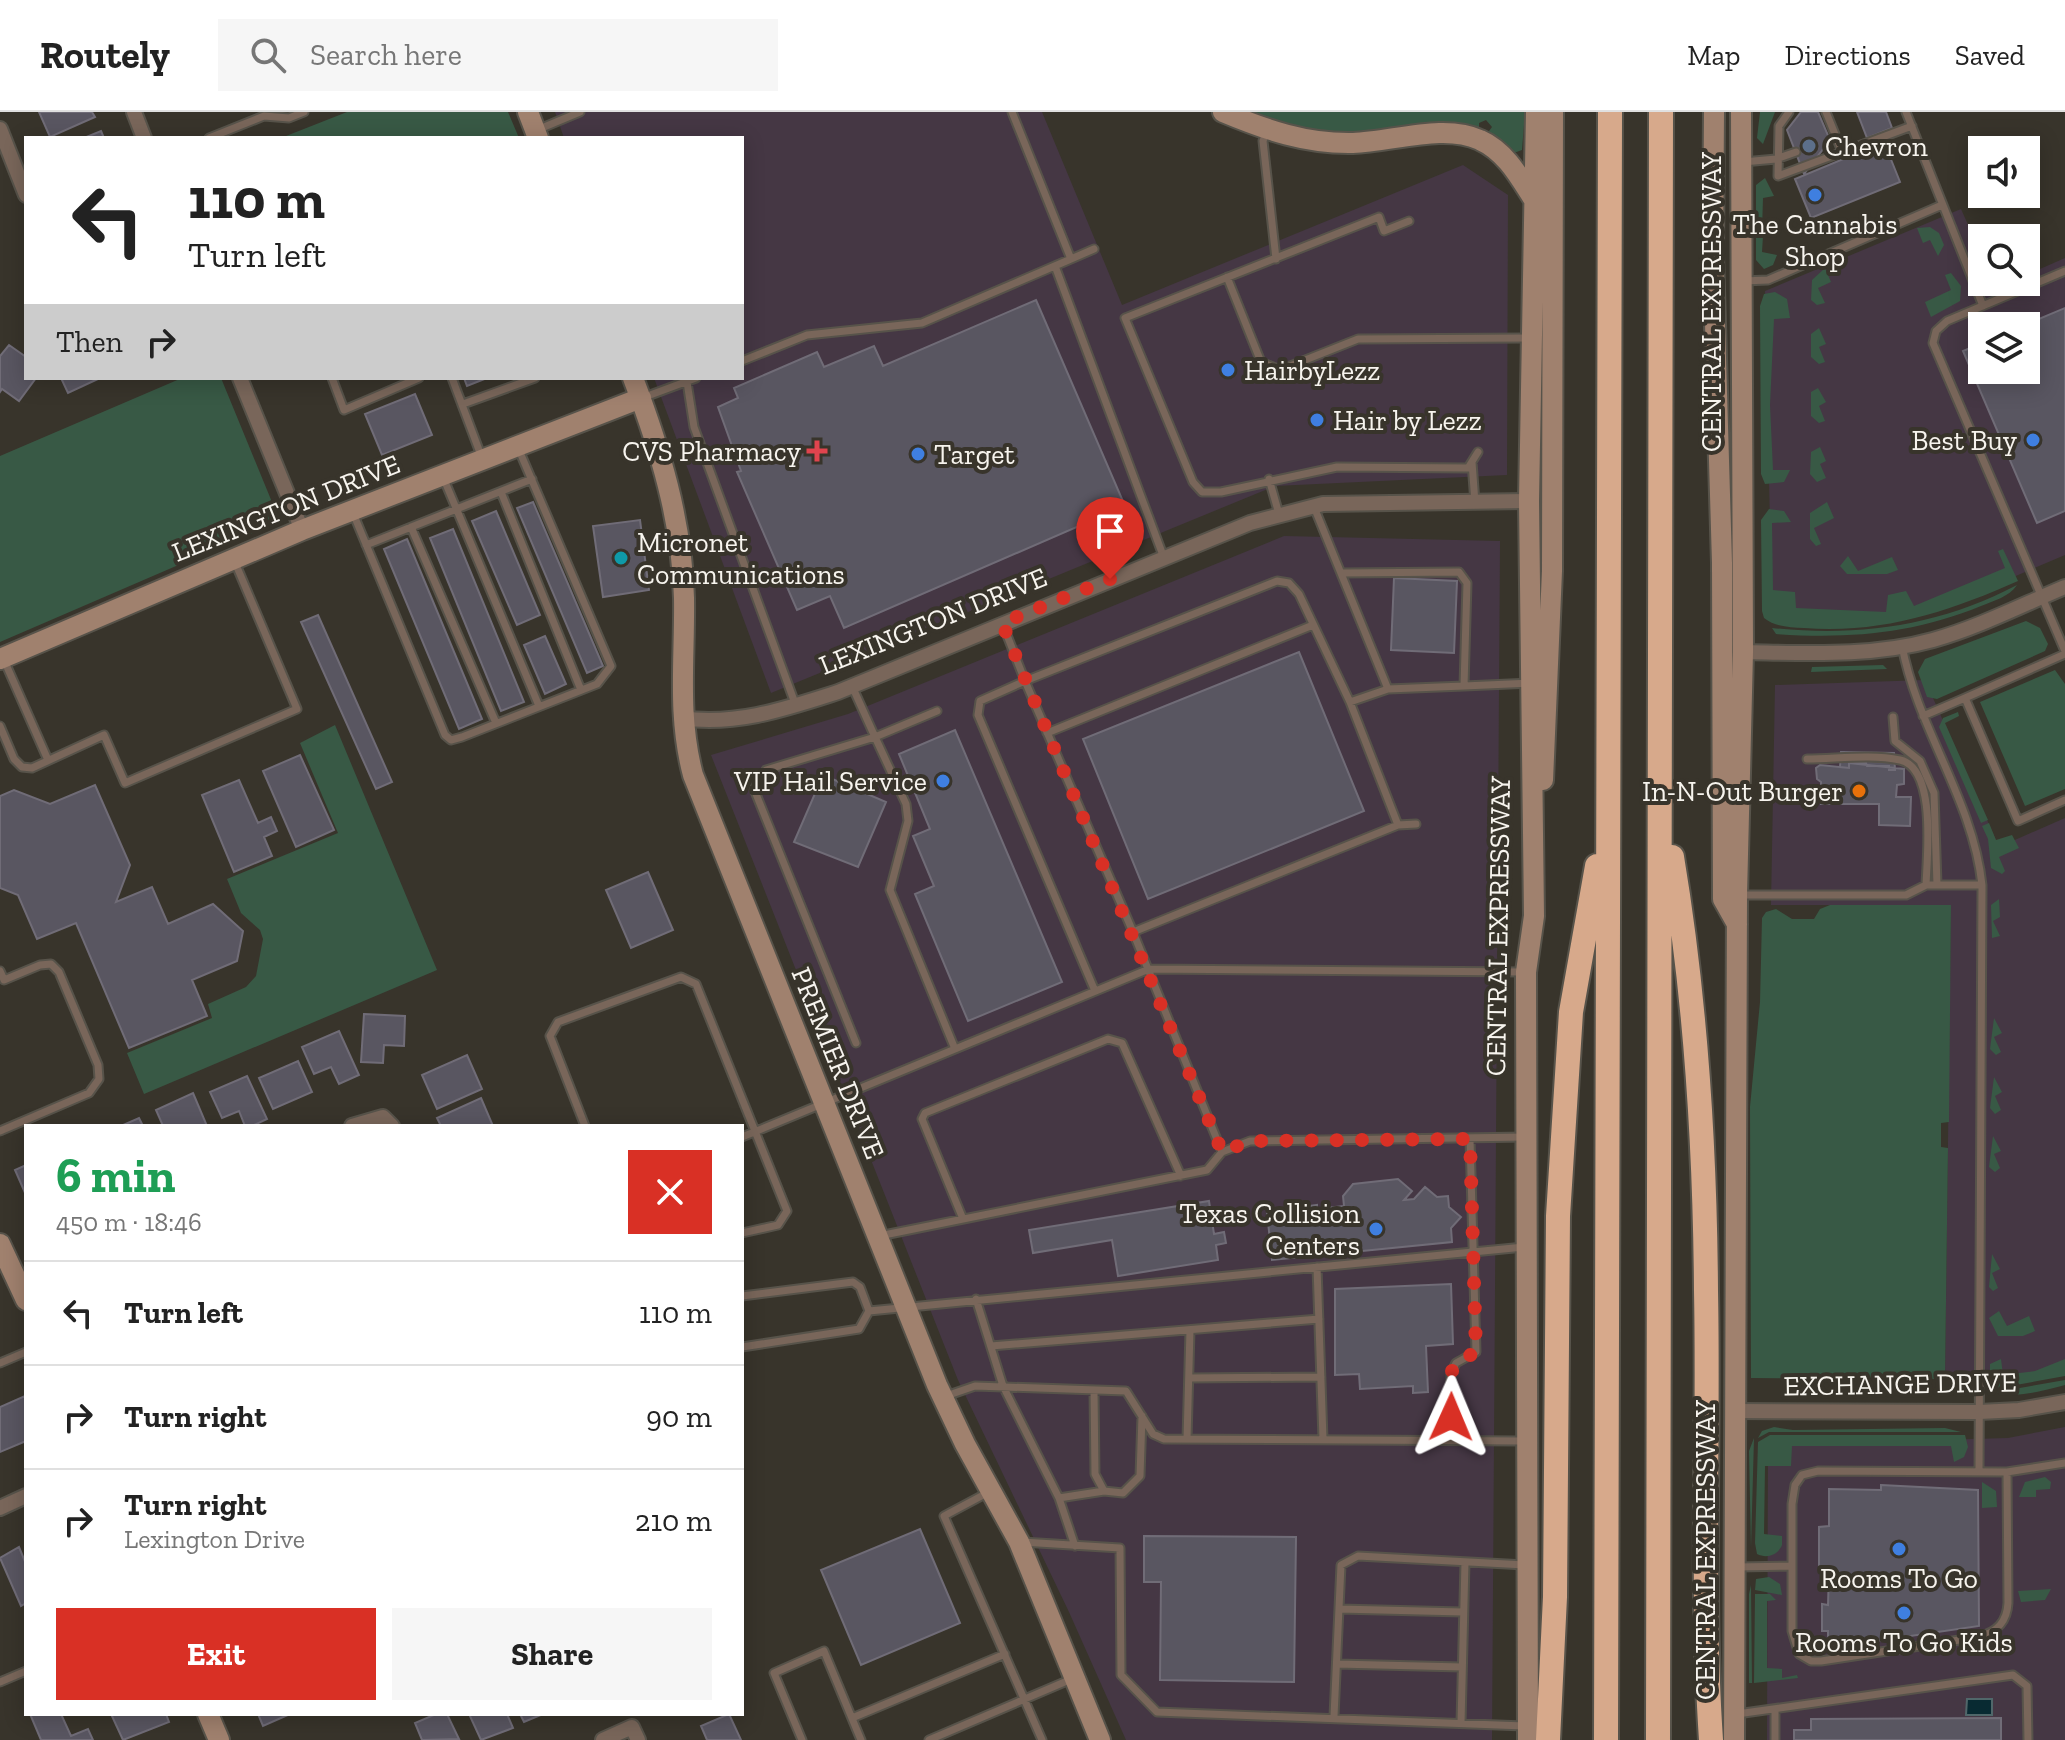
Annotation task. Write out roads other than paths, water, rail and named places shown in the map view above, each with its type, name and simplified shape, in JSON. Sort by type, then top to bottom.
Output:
[{"type":"highway","points":[[1606,1740],[1610,112]]},
{"type":"highway","name":"CENTRAL EXPRESSWAY","points":[[1658,1740],[1661,112]]},
{"type":"highway","points":[[1661,789],[1686,943],[1698,1055],[1707,1291],[1706,1636],[1711,1740]]},
{"type":"highway","points":[[1548,1740],[1555,1640],[1558,1216],[1571,1012],[1608,805]]},
{"type":"main road","points":[[1223,112],[1267,130],[1323,142],[1453,134],[1475,138],[1507,160],[1536,203]]},
{"type":"main road","name":"CENTRAL EXPRESSWAY","points":[[1528,1733],[1526,972],[1534,916],[1529,501],[1536,112]]},
{"type":"main road","points":[[1534,916],[1552,601],[1553,112]]},
{"type":"main road","points":[[1714,112],[1713,255],[1722,563],[1723,899],[1737,924]]},
{"type":"main road","name":"CENTRAL EXPRESSWAY","points":[[1734,1740],[1737,895],[1743,652],[1741,112]]},
{"type":"main road","points":[[1741,152],[1751,112]]},
{"type":"main road","name":"PREMIER DRIVE","points":[[634,380],[664,467],[681,557],[681,718],[693,775],[943,1397],[1019,1542],[1100,1740]]},
{"type":"main road","name":"LEXINGTON DRIVE","points":[[1,659],[233,558],[641,398]]},
{"type":"main road","points":[[0,1244],[19,1269],[24,1291]]},
{"type":"main road","points":[[209,1716],[219,1740]]},
{"type":"street","points":[[134,112],[143,136]]},
{"type":"street","points":[[1,135],[24,190]]},
{"type":"street","points":[[241,380],[302,530]]},
{"type":"street","name":"LEXINGTON DRIVE","points":[[681,718],[709,722],[736,720],[796,706],[1279,514],[1314,507],[1529,501]]},
{"type":"street","points":[[1743,652],[1840,652],[1902,646],[1967,628],[2065,587]]},
{"type":"street","name":"EXCHANGE DRIVE","points":[[1735,1411],[1979,1412],[2019,1410],[2065,1402]]},
{"type":"street","points":[[0,1508],[24,1497]]},
{"type":"street","points":[[603,1740],[635,1734]]},
{"type":"lane","points":[[214,136],[264,114],[289,118],[304,112]]},
{"type":"lane","points":[[534,127],[580,112]]},
{"type":"lane","points":[[1012,112],[1071,259]]},
{"type":"lane","points":[[1789,112],[1779,126],[1778,176],[1912,126]]},
{"type":"lane","points":[[1906,112],[1983,306]]},
{"type":"lane","points":[[1824,115],[1843,154]]},
{"type":"lane","points":[[1267,130],[1263,141],[1276,259]]},
{"type":"lane","points":[[1741,152],[1776,159],[1796,152]]},
{"type":"lane","points":[[1741,281],[1768,280],[1942,205]]},
{"type":"lane","points":[[1409,221],[1384,231],[1379,217],[1125,318],[1193,482],[1202,492],[1221,492],[1269,479],[1337,467],[1468,468],[1478,452]]},
{"type":"lane","points":[[744,360],[807,335],[922,323],[1094,249]]},
{"type":"lane","points":[[1055,266],[1164,558]]},
{"type":"lane","points":[[1923,716],[2065,652],[1933,343],[1934,334],[1942,324],[2065,271]]},
{"type":"lane","points":[[1227,277],[1261,362],[1280,370],[1358,339],[1534,338]]},
{"type":"lane","points":[[333,380],[344,410],[414,380]]},
{"type":"lane","points":[[453,380],[483,459]]},
{"type":"lane","points":[[463,404],[529,380]]},
{"type":"lane","points":[[641,398],[692,380]]},
{"type":"lane","points":[[687,382],[694,427],[796,706]]},
{"type":"lane","points":[[352,511],[445,735],[451,740],[581,690],[606,677],[611,666],[518,446]]},
{"type":"lane","points":[[1472,462],[1475,503]]},
{"type":"lane","points":[[443,475],[539,706]]},
{"type":"lane","points":[[366,545],[532,479]]},
{"type":"lane","points":[[1269,479],[1279,514]]},
{"type":"lane","points":[[501,492],[581,690]]},
{"type":"lane","points":[[1314,507],[1388,689]]},
{"type":"lane","points":[[411,527],[496,723]]},
{"type":"lane","points":[[0,726],[14,759],[22,767],[32,768],[104,735],[125,783],[297,709],[233,558]]},
{"type":"lane","points":[[1341,573],[1459,572],[1467,583],[1464,686]]},
{"type":"lane","points":[[1095,991],[978,715],[980,701],[1277,581],[1289,583],[1299,594],[1350,702],[1398,825]]},
{"type":"lane","points":[[1002,623],[1149,969],[1222,1152]]},
{"type":"lane","points":[[1047,733],[1313,625]]},
{"type":"lane","points":[[1902,646],[1910,685],[1974,833],[1982,885],[1979,1471]]},
{"type":"lane","points":[[1,659],[48,760]]},
{"type":"lane","points":[[1350,702],[1388,689],[1529,683]]},
{"type":"lane","points":[[852,686],[906,804],[908,821],[890,890],[955,1049]]},
{"type":"lane","points":[[1965,698],[2018,821],[2065,800]]},
{"type":"lane","points":[[856,1043],[754,789],[766,770],[875,737],[937,711]]},
{"type":"lane","points":[[1893,717],[1895,741],[1920,761],[1936,798],[1937,885]]},
{"type":"lane","points":[[1807,759],[1897,760],[1913,768],[1927,800],[1926,885]]},
{"type":"lane","points":[[1133,932],[1398,825],[1416,824]]},
{"type":"lane","points":[[1737,895],[1906,895],[1926,885],[1982,885]]},
{"type":"lane","points":[[0,971],[4,980],[40,965],[51,964],[59,972],[98,1065],[99,1079],[89,1093],[0,1131]]},
{"type":"lane","points":[[744,1136],[1149,969],[1526,972]]},
{"type":"lane","points":[[584,1124],[550,1036],[558,1022],[681,977],[696,984],[787,1211],[778,1225],[744,1233]]},
{"type":"lane","points":[[963,1219],[922,1119],[925,1113],[1108,1039],[1122,1043],[1181,1176]]},
{"type":"lane","points":[[877,1236],[1207,1170],[1222,1152],[1250,1141],[1526,1137]]},
{"type":"lane","points":[[1451,1439],[1451,1373],[1456,1363],[1476,1352],[1476,1253],[1470,1139]]},
{"type":"lane","points":[[869,1311],[1526,1246]]},
{"type":"lane","points":[[1317,1267],[1323,1439]]},
{"type":"lane","points":[[744,1296],[853,1282],[860,1287],[869,1311],[859,1329],[744,1347]]},
{"type":"lane","points":[[976,1299],[1003,1386],[1059,1498],[1075,1546]]},
{"type":"lane","points":[[991,1346],[1319,1319]]},
{"type":"lane","points":[[1187,1439],[1190,1330]]},
{"type":"lane","points":[[0,1363],[24,1353]]},
{"type":"lane","points":[[1189,1378],[1321,1377]]},
{"type":"lane","points":[[943,1397],[975,1386],[1126,1391],[1153,1434],[1164,1439],[1526,1441]]},
{"type":"lane","points":[[1094,1390],[1095,1474],[1104,1491]]},
{"type":"lane","points":[[1059,1498],[1104,1491],[1123,1493],[1140,1476],[1142,1414]]},
{"type":"lane","points":[[2007,1472],[2008,1610],[2004,1622],[1990,1634],[1811,1661],[1794,1645],[1794,1491],[1802,1475],[1818,1471],[2007,1472],[2065,1463]]},
{"type":"lane","points":[[991,1491],[944,1516],[1042,1740]]},
{"type":"lane","points":[[1019,1542],[1120,1548],[1121,1675],[1157,1712],[1334,1716],[1461,1723],[1528,1733]]},
{"type":"lane","points":[[1334,1716],[1341,1565],[1349,1558],[1526,1565]]},
{"type":"lane","points":[[1461,1723],[1465,1562]]},
{"type":"lane","points":[[1735,1567],[1792,1566]]},
{"type":"lane","points":[[1339,1609],[1463,1612]]},
{"type":"lane","points":[[802,1740],[774,1673],[824,1651],[861,1740]]},
{"type":"lane","points":[[852,1718],[1005,1654]]},
{"type":"lane","points":[[1337,1664],[1462,1667]]},
{"type":"lane","points":[[0,1682],[24,1672]]},
{"type":"lane","points":[[1734,1715],[2013,1675],[2027,1686],[2028,1740]]},
{"type":"lane","points":[[929,1740],[1074,1678]]},
{"type":"lane","points":[[1775,1710],[1775,1740]]},
{"type":"water","points":[[1967,1699],[1992,1699],[1992,1715],[1966,1715]]},
{"type":"place","name":"Chevron","points":[[1809,146]]},
{"type":"place","name":"The Cannabis Shop","points":[[1815,195]]},
{"type":"place","name":"HairbyLezz","points":[[1228,370]]},
{"type":"place","name":"Hair by Lezz","points":[[1317,420]]},
{"type":"place","name":"Best Buy","points":[[2033,440]]},
{"type":"place","name":"CVS Pharmacy","points":[[817,451]]},
{"type":"place","name":"Target","points":[[918,454]]},
{"type":"place","name":"Micronet Communications","points":[[621,558]]},
{"type":"place","name":"VIP Hail Service","points":[[943,781]]},
{"type":"place","name":"In-N-Out Burger","points":[[1859,791]]},
{"type":"place","name":"Texas Collision Centers","points":[[1376,1229]]},
{"type":"place","name":"Rooms To Go","points":[[1899,1549]]},
{"type":"place","name":"Rooms To Go Kids","points":[[1904,1613]]}]
